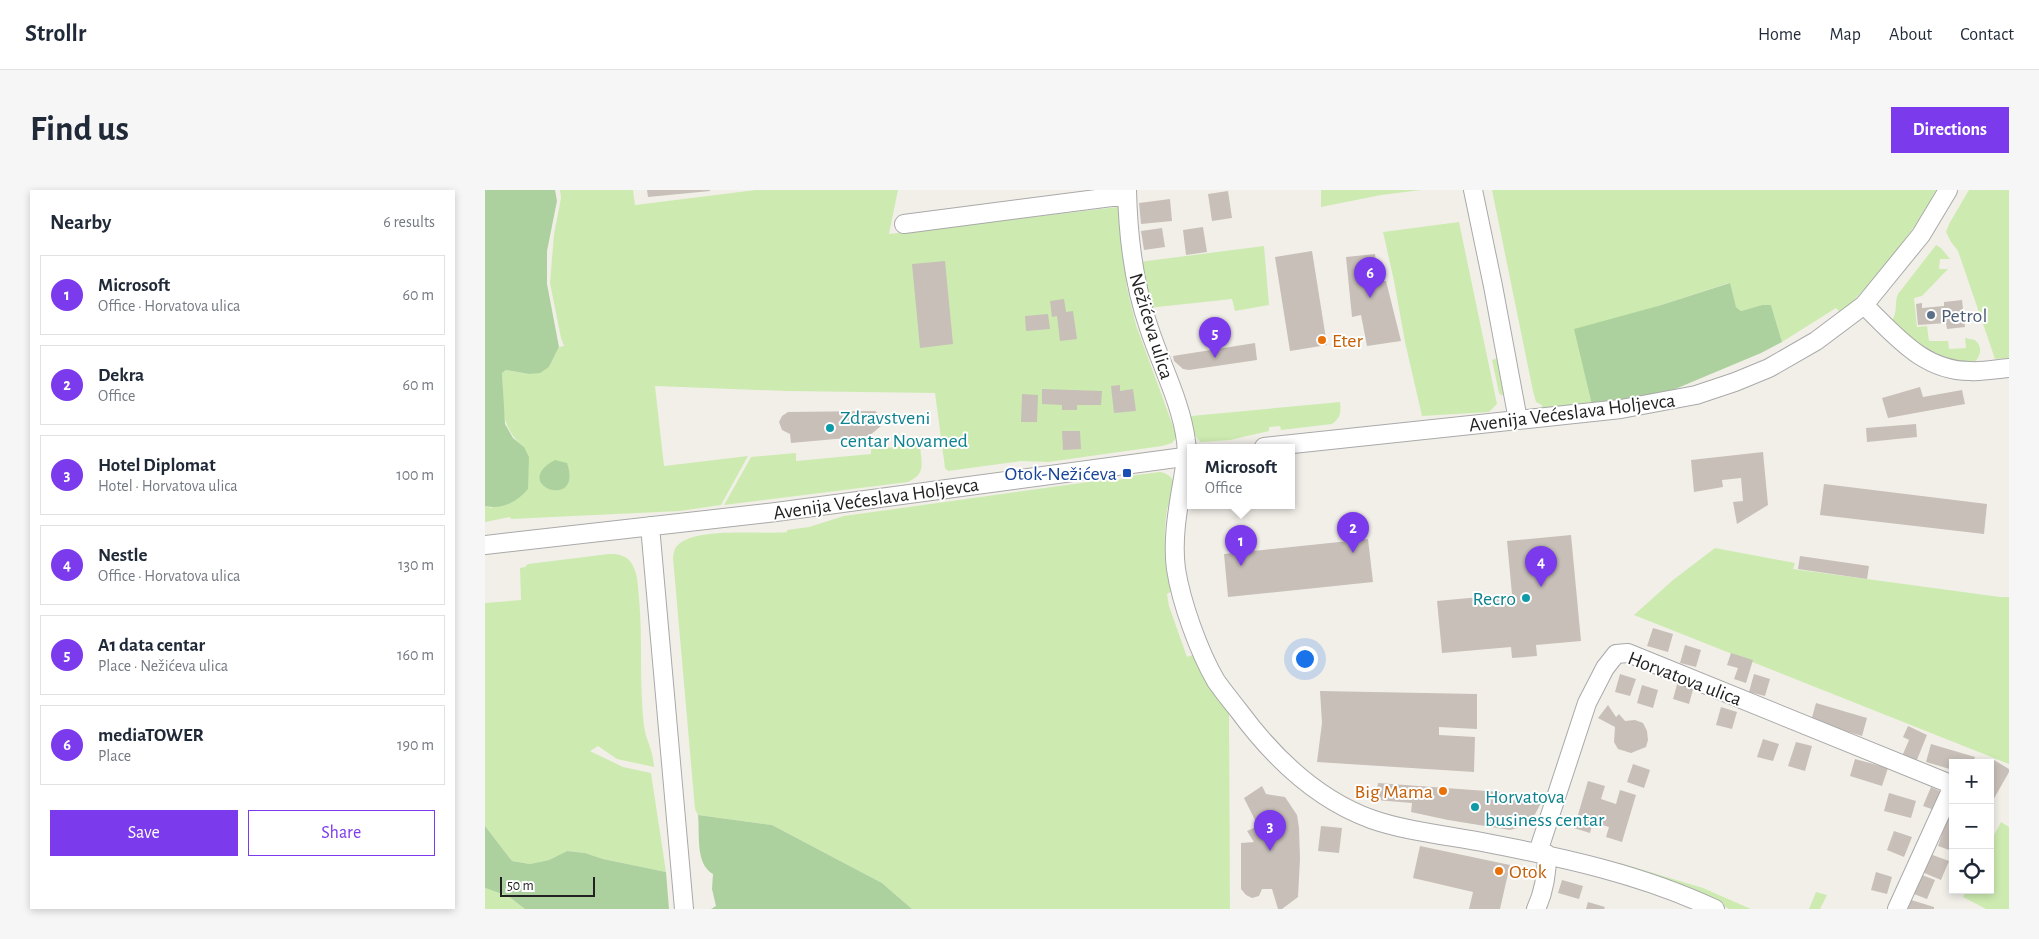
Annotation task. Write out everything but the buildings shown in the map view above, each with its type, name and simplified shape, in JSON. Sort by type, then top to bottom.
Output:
[{"type":"street","points":[[1473,190],[1518,420]]},
{"type":"street","name":"Avenija Većeslava Holjevca","points":[[1293,444],[1621,409],[1697,395],[1735,382],[1769,368],[1816,342],[1865,306],[1921,235],[1948,190]]},
{"type":"street","name":"Nežićeva ulica","points":[[904,224],[1127,192],[1133,262],[1141,303],[1179,409],[1187,445]]},
{"type":"street","points":[[1865,306],[1905,346],[1929,361],[1946,368],[1968,372],[2009,368]]},
{"type":"street","name":"Avenija Većeslava Holjevca","points":[[485,545],[794,509],[1187,456]]},
{"type":"street","points":[[1187,466],[1177,518],[1175,547],[1176,570],[1182,596],[1203,654],[1216,680],[1251,727],[1292,771],[1324,794],[1371,819],[1543,853],[1676,891],[1715,909]]},
{"type":"street","points":[[650,526],[684,909]]},
{"type":"street","name":"Horvatova ulica","points":[[1536,909],[1540,901],[1547,870],[1543,853],[1587,703],[1605,668],[1616,654],[1628,653],[1949,784]]},
{"type":"street","name":"Horvatova ulica","points":[[1897,909],[1949,795]]},
{"type":"green space","points":[[485,190],[555,190],[557,201],[547,251],[547,284],[559,347],[549,367],[540,373],[529,374],[506,370],[502,373],[505,424],[513,438],[524,447],[529,457],[528,489],[509,504],[497,507],[485,506]]},
{"type":"green space","points":[[560,190],[633,190],[635,205],[756,190],[898,190],[889,234],[1118,207],[1127,288],[1136,325],[1177,437],[1172,443],[1162,446],[1048,462],[1021,461],[948,471],[945,468],[935,393],[787,391],[655,386],[664,466],[748,456],[721,505],[680,511],[511,519],[510,517],[485,522],[485,506],[492,508],[524,447],[510,431],[506,423],[502,373],[506,370],[529,374],[549,367],[559,347],[564,346],[550,283],[554,234],[561,198]]},
{"type":"green space","points":[[1321,190],[1421,190],[1381,195],[1321,207]]},
{"type":"green space","points":[[1492,190],[1936,190],[1927,207],[1881,271],[1841,313],[1836,308],[1782,342],[1771,305],[1762,305],[1741,311],[1736,307],[1729,283],[1658,306],[1585,374],[1592,405],[1542,410],[1542,405],[1536,402],[1533,391]]},
{"type":"green space","points":[[1969,190],[2009,190],[2009,358],[1995,359],[1958,251],[1946,232]]},
{"type":"green space","points":[[1459,222],[1497,404],[1489,412],[1422,416],[1383,232]]},
{"type":"green space","points":[[1936,245],[1950,259],[1940,259],[1939,269],[1948,269],[1922,296],[1914,298],[1917,327],[1927,326],[1929,341],[1948,341],[1949,349],[1966,348],[1965,338],[1975,340],[1978,343],[1980,352],[1974,363],[1941,361],[1904,336],[1892,320],[1895,314],[1898,294]]},
{"type":"green space","points":[[1264,246],[1269,305],[1235,311],[1232,299],[1148,308],[1139,262]]},
{"type":"green space","points":[[1730,283],[1736,307],[1741,311],[1762,305],[1771,305],[1782,342],[1761,353],[1668,392],[1592,405],[1574,329],[1658,306]]},
{"type":"green space","points":[[1501,357],[1502,396],[1499,393],[1492,360]]},
{"type":"green space","points":[[1179,391],[1182,391],[1191,416],[1340,402],[1340,412],[1339,417],[1332,424],[1281,430],[1280,426],[1269,427],[1269,431],[1230,440],[1201,442],[1194,433]]},
{"type":"green space","points":[[920,445],[922,467],[918,475],[908,482],[724,505],[751,457],[796,453],[796,461],[871,454],[871,449]]},
{"type":"green space","points":[[555,460],[567,463],[569,478],[566,487],[558,490],[550,489],[543,485],[539,478],[543,469]]},
{"type":"green space","points":[[1160,472],[1171,477],[1174,487],[1167,510],[1165,530],[1166,561],[1172,591],[1167,594],[1169,606],[1187,657],[1195,654],[1229,711],[1230,909],[912,909],[882,883],[772,825],[698,815],[695,809],[673,558],[675,549],[679,544],[701,535],[787,532],[787,530],[809,527],[844,516],[1117,478],[1117,480],[1129,478],[1129,476]]},
{"type":"green space","points":[[1715,548],[1795,563],[1793,569],[2009,597],[2009,764],[1634,615],[1673,580]]},
{"type":"green space","points":[[609,554],[619,555],[628,559],[637,576],[643,710],[645,731],[654,767],[617,759],[598,746],[590,751],[623,767],[651,773],[666,872],[603,859],[585,853],[567,851],[549,860],[530,864],[512,861],[485,826],[485,603],[521,600],[520,568],[528,564]]},
{"type":"green space","points":[[698,815],[772,825],[882,883],[912,909],[711,909],[716,906],[712,889],[713,874],[703,863],[701,856]]},
{"type":"green space","points":[[2001,822],[2009,827],[2009,909],[1986,909],[1963,897],[1965,894],[1994,894],[1994,835]]},
{"type":"green space","points":[[485,826],[512,861],[530,864],[549,860],[567,851],[585,853],[603,859],[666,872],[669,909],[525,909],[508,896],[485,888]]},
{"type":"green space","points":[[1620,863],[1703,888],[1751,909],[1729,909],[1717,902],[1619,868]]},
{"type":"green space","points":[[485,888],[508,896],[525,909],[485,909]]},
{"type":"green space","points":[[1816,892],[1827,895],[1820,909],[1809,909]]},
{"type":"place","name":"mediaTOWER","points":[[1370,298]]},
{"type":"place","name":"Petrol","points":[[1931,315]]},
{"type":"place","name":"Eter","points":[[1322,340]]},
{"type":"place","name":"A1 data centar","points":[[1215,358]]},
{"type":"place","name":"Zdravstveni centar Novamed","points":[[830,428]]},
{"type":"place","name":"Otok-Nežićeva","points":[[1127,473]]},
{"type":"place","name":"Dekra","points":[[1353,553]]},
{"type":"place","name":"Microsoft","points":[[1241,566]]},
{"type":"place","name":"Nestle","points":[[1541,587]]},
{"type":"place","name":"Recro","points":[[1526,598]]},
{"type":"place","name":"Big Mama","points":[[1443,791]]},
{"type":"place","name":"Horvatova business centar","points":[[1475,807]]},
{"type":"place","name":"Hotel Diplomat","points":[[1270,851]]},
{"type":"place","name":"Otok","points":[[1499,871]]}]
